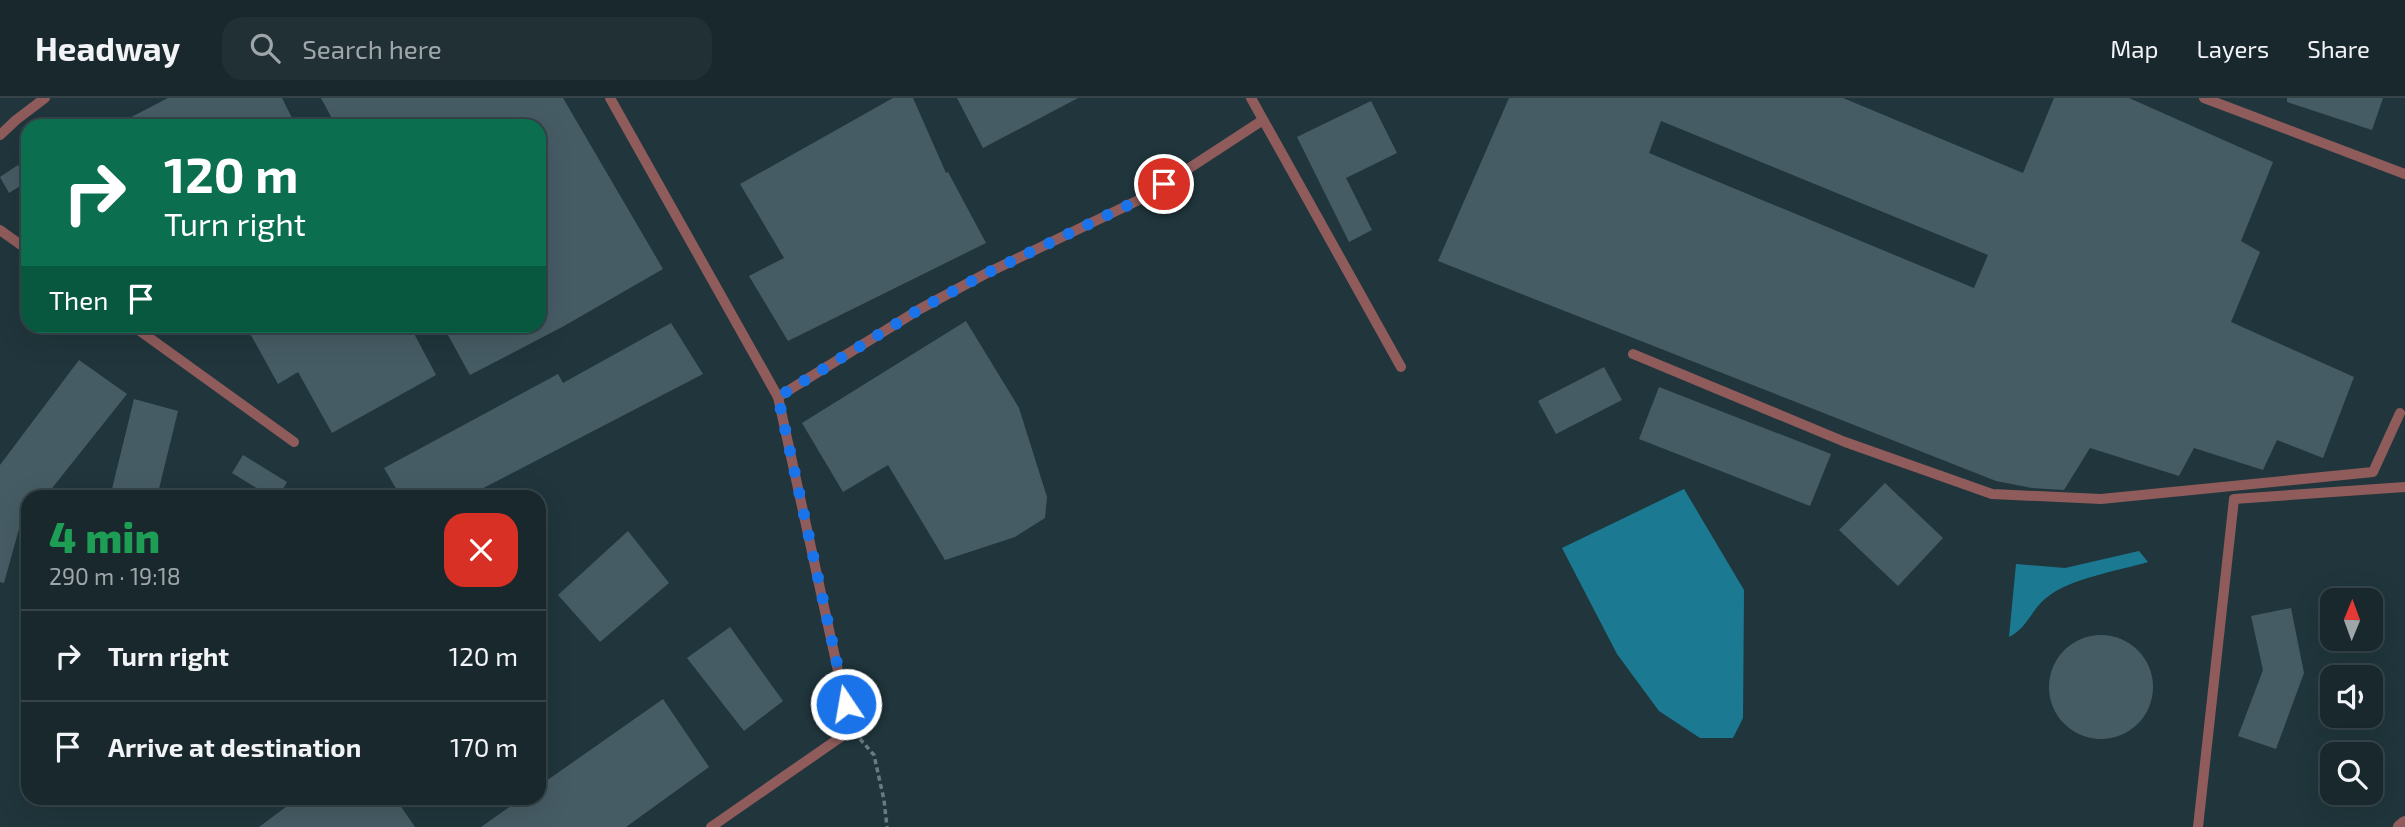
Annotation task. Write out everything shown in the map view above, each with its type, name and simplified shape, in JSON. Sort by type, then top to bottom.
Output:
[{"type":"street","points":[[2400,827],[2405,823]]},
{"type":"lane","points":[[0,135],[46,98]]},
{"type":"lane","points":[[610,98],[778,397],[851,730],[711,827]]},
{"type":"lane","points":[[1251,98],[1401,367]]},
{"type":"lane","points":[[2204,98],[2405,174]]},
{"type":"lane","points":[[778,397],[920,309],[985,274],[1145,197],[1263,120]]},
{"type":"lane","points":[[0,230],[21,245]]},
{"type":"lane","points":[[143,333],[294,442]]},
{"type":"lane","points":[[1633,354],[1845,442],[1992,494],[2101,499],[2373,472],[2400,413]]},
{"type":"lane","points":[[2198,827],[2234,499],[2405,487]]},
{"type":"path","points":[[851,730],[874,755],[887,827]]},
{"type":"water","points":[[1684,489],[1744,590],[1743,718],[1733,738],[1700,738],[1659,711],[1617,654],[1562,548]]},
{"type":"water","points":[[2139,551],[2148,562],[2081,580],[2056,591],[2009,637],[2016,564],[2065,568]]},
{"type":"building","points":[[168,98],[282,98],[292,119],[128,119]]},
{"type":"building","points":[[321,98],[563,98],[663,269],[564,326],[470,375],[447,333],[546,333],[546,119],[332,119]]},
{"type":"building","points":[[893,98],[913,98],[946,173],[948,172],[986,243],[788,341],[749,276],[784,258],[740,184]]},
{"type":"building","points":[[957,98],[1078,98],[983,148]]},
{"type":"building","points":[[1509,98],[1843,98],[2023,173],[2054,98],[2129,98],[2273,162],[2241,241],[2260,252],[2231,322],[2354,377],[2323,458],[2277,440],[2263,470],[2194,448],[2179,476],[2090,448],[2064,490],[2032,488],[1996,481],[1438,261]],"holes":[[[1661,121],[1988,255],[1974,288],[1649,153]]]},
{"type":"building","points":[[2287,98],[2383,98],[2372,130],[2287,102]]},
{"type":"building","points":[[1371,101],[1397,153],[1346,178],[1372,230],[1349,242],[1297,137]]},
{"type":"building","points":[[18,165],[21,170],[21,185],[9,193],[0,177]]},
{"type":"building","points":[[966,321],[1019,408],[1047,497],[1045,518],[1015,537],[945,560],[888,465],[843,492],[802,423]]},
{"type":"building","points":[[671,323],[703,374],[479,490],[397,490],[384,468],[558,374],[563,383]]},
{"type":"building","points":[[250,333],[414,333],[436,375],[332,433],[298,372],[278,384]]},
{"type":"building","points":[[79,360],[127,394],[51,490],[21,490],[21,527],[4,583],[0,582],[0,465]]},
{"type":"building","points":[[1604,367],[1622,400],[1556,434],[1538,401]]},
{"type":"building","points":[[1659,387],[1831,454],[1810,506],[1639,439]]},
{"type":"building","points":[[134,399],[178,411],[159,490],[112,490]]},
{"type":"building","points":[[243,455],[287,482],[282,490],[260,490],[232,473]]},
{"type":"building","points":[[1885,483],[1943,538],[1898,586],[1839,530]]},
{"type":"building","points":[[628,531],[669,583],[600,642],[558,595]]},
{"type":"building","points":[[2291,608],[2304,673],[2276,749],[2238,736],[2263,670],[2251,616]]},
{"type":"building","points":[[730,627],[783,701],[744,731],[687,658]]},
{"type":"building","points":[[2101,635],[2121,639],[2138,650],[2149,667],[2153,687],[2149,707],[2138,724],[2121,735],[2101,739],[2081,735],[2064,724],[2053,707],[2049,687],[2053,667],[2064,650],[2081,639]]},
{"type":"building","points":[[663,699],[709,767],[626,827],[481,827],[512,805],[546,805],[546,781]]},
{"type":"building","points":[[289,805],[400,805],[415,827],[259,827]]},
{"type":"route","points":[[846,704],[778,397],[920,309],[985,274],[1145,197],[1164,184]]}]
